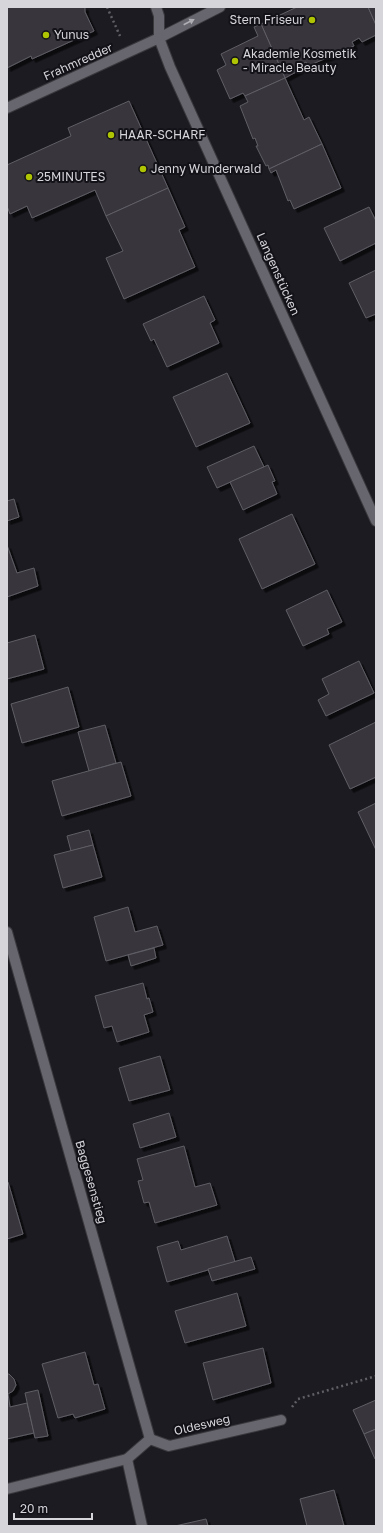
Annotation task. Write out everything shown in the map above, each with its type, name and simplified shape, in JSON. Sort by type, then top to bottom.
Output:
[{"type":"street","points":[[156,7],[159,16],[159,38]]},
{"type":"street","name":"Frahmredder","points":[[7,108],[128,53],[220,7]]},
{"type":"street","name":"Langenstücken","points":[[159,38],[173,75],[376,521]]},
{"type":"street","name":"Baggesenstieg","points":[[7,932],[150,1439]]},
{"type":"street","name":"Oldesweg","points":[[150,1439],[169,1446],[281,1420]]},
{"type":"street","points":[[7,1489],[127,1459],[150,1439]]},
{"type":"street","points":[[127,1459],[142,1526]]},
{"type":"path","points":[[107,7],[128,53]]},
{"type":"path","points":[[281,1420],[298,1399],[376,1376]]},
{"type":"building","points":[[7,7],[85,7],[85,12],[94,31],[32,59],[31,56],[7,68]]},
{"type":"building","points":[[297,7],[368,7],[376,25],[376,35],[362,42],[359,38],[352,42],[354,46],[308,66],[306,62],[298,66],[300,70],[285,78],[261,24]]},
{"type":"building","points":[[368,7],[376,7],[376,25]]},
{"type":"building","points":[[261,24],[285,78],[245,96],[243,93],[230,99],[217,70],[226,65],[221,54],[258,36],[254,27]]},
{"type":"building","points":[[285,78],[304,120],[309,117],[322,144],[269,169],[256,146],[258,146],[255,138],[253,139],[240,106],[248,102],[245,96]]},
{"type":"building","points":[[129,101],[168,188],[106,216],[95,190],[32,218],[27,206],[10,214],[7,206],[7,165],[71,136],[68,128]]},
{"type":"building","points":[[322,144],[341,188],[294,209],[290,200],[288,201],[276,170],[271,173],[269,169]]},
{"type":"building","points":[[168,188],[185,227],[179,230],[195,267],[124,299],[106,258],[123,251],[106,216]]},
{"type":"building","points":[[369,207],[376,221],[376,243],[340,261],[324,228]]},
{"type":"building","points":[[376,270],[376,314],[366,318],[349,283]]},
{"type":"building","points":[[204,296],[215,320],[210,323],[219,343],[167,367],[154,339],[151,341],[143,324]]},
{"type":"building","points":[[227,373],[250,423],[196,447],[173,397]]},
{"type":"building","points":[[254,446],[264,467],[217,488],[207,467]]},
{"type":"building","points":[[268,465],[275,481],[272,482],[277,494],[243,510],[230,482]]},
{"type":"building","points":[[14,499],[19,517],[7,521],[7,501]]},
{"type":"building","points":[[292,514],[315,564],[262,589],[239,539]]},
{"type":"building","points":[[7,545],[17,573],[34,568],[38,586],[7,597]]},
{"type":"building","points":[[327,590],[342,622],[327,629],[329,634],[303,646],[286,610]]},
{"type":"building","points":[[35,635],[44,669],[7,679],[7,643]]},
{"type":"building","points":[[359,661],[374,693],[326,716],[318,700],[329,694],[322,679]]},
{"type":"building","points":[[68,687],[79,727],[22,743],[11,704]]},
{"type":"building","points":[[376,722],[376,777],[350,789],[329,745]]},
{"type":"building","points":[[105,725],[116,763],[89,771],[78,732]]},
{"type":"building","points":[[121,762],[131,796],[62,816],[52,781]]},
{"type":"building","points":[[376,803],[376,850],[358,812]]},
{"type":"building","points":[[89,830],[93,845],[71,851],[67,836]]},
{"type":"building","points":[[93,845],[102,877],[63,888],[54,855]]},
{"type":"building","points":[[128,907],[135,932],[157,926],[163,945],[106,961],[94,917]]},
{"type":"building","points":[[154,948],[156,958],[131,966],[128,955]]},
{"type":"building","points":[[143,983],[147,999],[149,998],[153,1012],[144,1015],[149,1032],[117,1042],[112,1026],[104,1028],[95,996]]},
{"type":"building","points":[[160,1056],[170,1090],[129,1101],[119,1068]]},
{"type":"building","points":[[169,1113],[176,1137],[140,1148],[133,1124]]},
{"type":"building","points":[[184,1146],[195,1187],[210,1183],[217,1205],[155,1223],[149,1202],[144,1203],[138,1181],[143,1180],[137,1159]]},
{"type":"building","points":[[7,1182],[23,1234],[7,1239]]},
{"type":"building","points":[[227,1236],[235,1262],[167,1282],[157,1247],[178,1241],[181,1250]]},
{"type":"building","points":[[251,1257],[255,1269],[212,1281],[208,1269]]},
{"type":"building","points":[[237,1293],[246,1326],[185,1343],[175,1311]]},
{"type":"building","points":[[263,1348],[271,1383],[213,1400],[203,1363]]},
{"type":"building","points":[[85,1352],[94,1385],[98,1384],[105,1409],[75,1418],[73,1414],[58,1418],[42,1364]]},
{"type":"building","points":[[7,1374],[14,1379],[16,1385],[13,1391],[8,1394],[10,1407],[27,1403],[34,1433],[7,1439]]},
{"type":"building","points":[[38,1390],[48,1436],[35,1438],[25,1393]]},
{"type":"building","points":[[376,1400],[376,1429],[364,1434],[353,1410]]},
{"type":"building","points":[[376,1429],[376,1458],[375,1459],[364,1434]]},
{"type":"building","points":[[334,1490],[344,1526],[307,1526],[300,1499]]},
{"type":"building","points":[[206,1519],[208,1526],[175,1526]]},
{"type":"place","name":"Stern Friseur","points":[[312,20]]},
{"type":"place","name":"Yunus","points":[[46,35]]},
{"type":"place","name":"Akademie Kosmetik - Miracle Beauty","points":[[235,61]]},
{"type":"place","name":"HAAR-SCHARF","points":[[111,135]]},
{"type":"place","name":"Jenny Wunderwald","points":[[143,169]]},
{"type":"place","name":"25MINUTES","points":[[29,177]]}]
